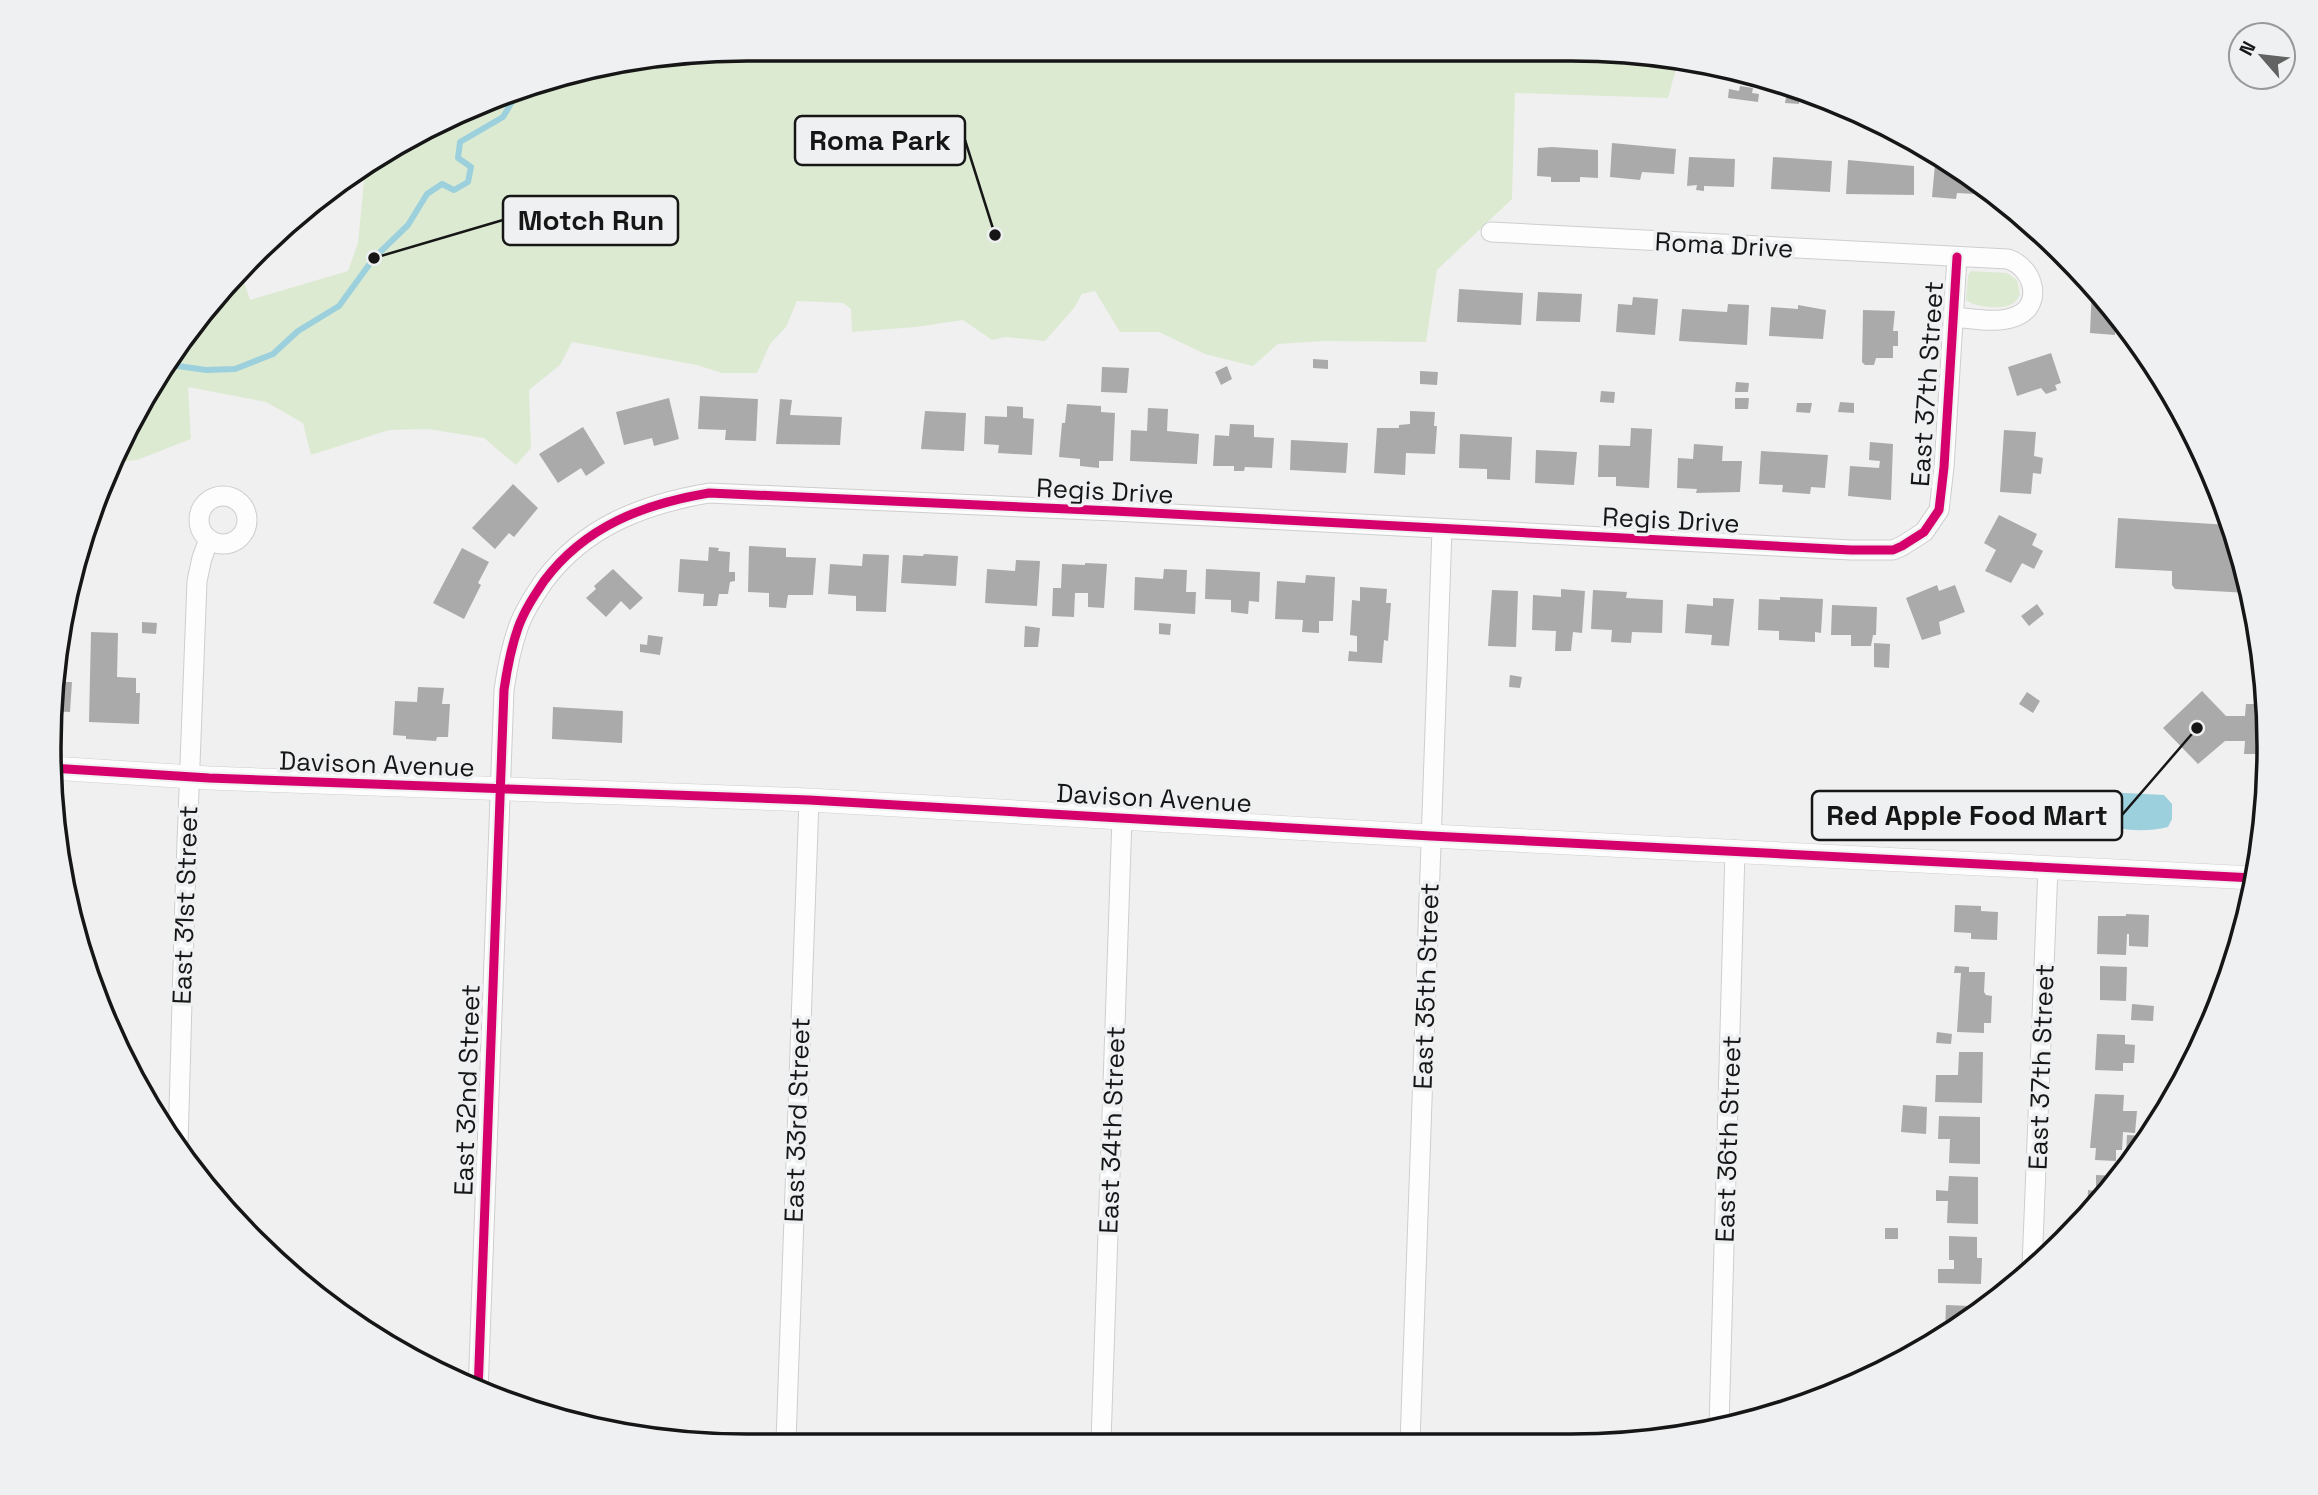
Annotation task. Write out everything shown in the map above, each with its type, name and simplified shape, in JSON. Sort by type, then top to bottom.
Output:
[{"type":"street","name":"Roma Drive","points":[[1491,232],[1957,257]]},
{"type":"street","name":"East 37th Street","points":[[1908,542],[1933,521],[1939,510],[1943,491],[1953,317],[1957,257],[2015,262],[2027,272],[2033,287],[2030,304],[2013,318],[1953,317]]},
{"type":"street","name":"Regis Drive","points":[[500,790],[504,690],[509,654],[532,598],[554,569],[593,533],[640,509],[671,499],[709,493],[758,494],[1876,551],[1893,550],[1908,542]]},
{"type":"street","name":"East 35th Street","points":[[1410,1434],[1441,529]]},
{"type":"street","name":"East 31st Street","points":[[178,1131],[197,581],[209,539]]},
{"type":"street","name":"Davison Avenue","points":[[62,769],[189,777],[809,800],[1431,836],[2245,877]]},
{"type":"street","name":"East 32nd Street","points":[[478,1379],[500,790]]},
{"type":"street","name":"East 33rd Street","points":[[786,1434],[809,800]]},
{"type":"street","name":"East 34th Street","points":[[1101,1434],[1122,817]]},
{"type":"street","name":"East 36th Street","points":[[1719,1417],[1735,850]]},
{"type":"street","name":"East 37th Street","points":[[2033,1254],[2048,867]]},
{"type":"green space","points":[[748,61],[1571,61],[1676,70],[1668,98],[1515,93],[1512,199],[1437,270],[1426,342],[1325,341],[1278,344],[1253,366],[1205,354],[1159,332],[1120,332],[1095,291],[1082,294],[1074,308],[1045,341],[1006,337],[992,340],[963,320],[852,332],[851,309],[843,303],[797,301],[786,327],[770,344],[757,373],[722,373],[697,365],[572,342],[560,365],[529,390],[531,448],[516,465],[484,438],[428,429],[389,430],[311,455],[303,423],[266,402],[188,387],[191,439],[137,460],[124,461],[153,404],[177,366],[244,282],[250,300],[348,271],[358,243],[364,178],[404,153],[485,113],[527,98],[614,74],[658,67]]},
{"type":"green space","points":[[1971,271],[2007,273],[2017,280],[2020,295],[2013,303],[2002,307],[1981,306],[1970,302],[1966,300],[1968,275]]},
{"type":"water","points":[[2106,792],[2164,795],[2172,804],[2172,819],[2168,827],[2150,830],[2122,829],[2095,823],[2096,796]]},
{"type":"building","points":[[1740,86],[1753,88],[1752,93],[1759,94],[1758,102],[1728,98],[1729,89],[1739,91]]},
{"type":"building","points":[[1786,97],[1799,101],[1799,104],[1785,103]]},
{"type":"building","points":[[1612,143],[1676,149],[1674,174],[1642,172],[1640,180],[1610,177]]},
{"type":"building","points":[[1538,148],[1598,150],[1598,178],[1580,177],[1580,182],[1551,182],[1551,177],[1537,176]]},
{"type":"building","points":[[1689,157],[1735,159],[1734,187],[1704,186],[1704,191],[1696,190],[1697,185],[1687,186]]},
{"type":"building","points":[[1773,157],[1832,161],[1830,192],[1771,189]]},
{"type":"building","points":[[1848,160],[1914,166],[1914,195],[1846,194]]},
{"type":"building","points":[[1935,166],[1976,194],[1957,193],[1956,199],[1932,197]]},
{"type":"building","points":[[1459,289],[1523,293],[1521,325],[1457,322]]},
{"type":"building","points":[[1538,292],[1582,294],[1580,322],[1536,321]]},
{"type":"building","points":[[1633,297],[1658,299],[1655,335],[1616,332],[1618,304],[1632,305]]},
{"type":"building","points":[[2091,301],[2115,330],[2115,335],[2090,333]]},
{"type":"building","points":[[1728,304],[1749,305],[1747,345],[1679,341],[1682,309],[1727,312]]},
{"type":"building","points":[[1798,305],[1826,310],[1823,339],[1769,336],[1771,307],[1798,309]]},
{"type":"building","points":[[1863,310],[1895,311],[1893,331],[1898,331],[1898,346],[1893,346],[1893,358],[1876,358],[1874,365],[1865,365],[1862,362]]},
{"type":"building","points":[[2051,353],[2061,383],[2055,385],[2057,390],[2046,394],[2041,388],[2017,396],[2008,367]]},
{"type":"building","points":[[1313,359],[1328,360],[1328,369],[1313,368]]},
{"type":"building","points":[[1227,366],[1232,379],[1221,385],[1215,372]]},
{"type":"building","points":[[1102,367],[1129,368],[1127,393],[1101,392]]},
{"type":"building","points":[[1420,371],[1438,372],[1437,385],[1420,384]]},
{"type":"building","points":[[1736,382],[1749,383],[1748,392],[1735,392]]},
{"type":"building","points":[[1601,391],[1615,392],[1614,403],[1600,402]]},
{"type":"building","points":[[700,396],[758,399],[756,441],[725,440],[726,430],[698,429]]},
{"type":"building","points":[[669,398],[679,439],[654,446],[652,438],[624,445],[616,412]]},
{"type":"building","points":[[1735,398],[1749,398],[1748,409],[1735,409]]},
{"type":"building","points":[[780,399],[792,400],[790,415],[842,417],[840,445],[776,444]]},
{"type":"building","points":[[1840,402],[1854,403],[1854,413],[1838,412]]},
{"type":"building","points":[[1797,403],[1812,403],[1810,413],[1796,412]]},
{"type":"building","points":[[1067,404],[1101,406],[1101,412],[1115,413],[1113,461],[1099,461],[1099,468],[1080,466],[1080,459],[1059,457],[1062,423],[1065,423]]},
{"type":"building","points":[[1007,406],[1023,407],[1023,418],[1034,419],[1032,455],[998,453],[999,445],[984,444],[985,416],[1007,417]]},
{"type":"building","points":[[1148,408],[1168,409],[1167,431],[1199,434],[1197,464],[1130,461],[1131,430],[1147,431]]},
{"type":"building","points":[[925,411],[966,413],[964,451],[921,449]]},
{"type":"building","points":[[1410,411],[1435,412],[1435,454],[1406,453],[1405,475],[1374,473],[1377,428],[1399,428],[1399,425],[1410,424]]},
{"type":"building","points":[[1230,424],[1254,425],[1254,437],[1274,438],[1272,468],[1245,467],[1244,471],[1234,471],[1234,466],[1213,466],[1215,435],[1229,436]]},
{"type":"building","points":[[583,427],[605,463],[586,476],[581,468],[558,483],[539,454]]},
{"type":"building","points":[[1631,428],[1652,429],[1649,488],[1616,486],[1616,477],[1598,477],[1599,445],[1630,446]]},
{"type":"building","points":[[2004,430],[2036,432],[2034,456],[2043,458],[2041,474],[2033,473],[2031,494],[2000,492]]},
{"type":"building","points":[[1460,434],[1512,437],[1510,480],[1487,479],[1487,469],[1459,468]]},
{"type":"building","points":[[1291,440],[1348,443],[1346,473],[1290,470]]},
{"type":"building","points":[[1870,442],[1893,444],[1891,500],[1848,496],[1850,466],[1879,468],[1880,461],[1869,460]]},
{"type":"building","points":[[1694,444],[1723,446],[1722,461],[1742,461],[1740,492],[1696,493],[1697,489],[1677,488],[1678,458],[1693,459]]},
{"type":"building","points":[[1536,450],[1577,452],[1574,485],[1535,483]]},
{"type":"building","points":[[1761,451],[1828,455],[1825,488],[1811,487],[1810,494],[1782,492],[1783,485],[1759,484]]},
{"type":"building","points":[[513,484],[538,508],[514,537],[509,533],[495,549],[472,528]]},
{"type":"building","points":[[1999,515],[2037,534],[2032,545],[2043,551],[2034,569],[2022,563],[2011,583],[1985,571],[1996,550],[1984,543]]},
{"type":"building","points":[[2118,518],[2219,524],[2239,592],[2175,589],[2172,585],[2172,571],[2115,568]]},
{"type":"building","points":[[749,546],[786,548],[786,557],[816,558],[813,595],[788,595],[786,608],[769,607],[769,593],[748,592]]},
{"type":"building","points":[[709,547],[730,552],[729,572],[735,572],[735,581],[730,582],[728,594],[719,594],[717,606],[703,606],[704,594],[678,592],[680,559],[708,561]]},
{"type":"building","points":[[462,548],[489,562],[464,619],[433,603]]},
{"type":"building","points":[[863,554],[889,555],[886,612],[856,611],[856,596],[828,594],[830,564],[862,566]]},
{"type":"building","points":[[903,555],[958,556],[956,586],[901,583]]},
{"type":"building","points":[[1016,560],[1040,561],[1037,606],[985,603],[987,569],[1015,571]]},
{"type":"building","points":[[1062,564],[1107,564],[1104,608],[1088,607],[1088,593],[1075,593],[1074,617],[1052,616],[1053,588],[1061,588]]},
{"type":"building","points":[[613,569],[643,598],[630,610],[621,601],[606,617],[586,598],[596,589],[594,586]]},
{"type":"building","points":[[1164,569],[1187,570],[1186,592],[1196,592],[1195,614],[1134,610],[1135,577],[1163,579]]},
{"type":"building","points":[[1206,569],[1260,572],[1259,602],[1249,601],[1248,614],[1231,612],[1231,600],[1205,599]]},
{"type":"building","points":[[1306,575],[1335,577],[1333,621],[1319,621],[1319,633],[1302,632],[1303,620],[1275,619],[1277,581],[1305,583]]},
{"type":"building","points":[[1937,585],[1939,591],[1955,585],[1965,612],[1939,622],[1941,634],[1922,640],[1906,598]]},
{"type":"building","points":[[1360,587],[1387,589],[1386,603],[1391,603],[1388,641],[1384,640],[1382,663],[1348,661],[1349,651],[1357,652],[1357,636],[1350,635],[1352,600],[1360,601]]},
{"type":"building","points":[[1561,589],[1585,591],[1582,633],[1573,632],[1571,651],[1555,651],[1556,631],[1532,630],[1533,595],[1561,597]]},
{"type":"building","points":[[1492,590],[1518,591],[1516,647],[1488,646]]},
{"type":"building","points":[[1593,590],[1627,592],[1626,598],[1663,600],[1662,633],[1632,632],[1631,643],[1611,642],[1612,630],[1591,629]]},
{"type":"building","points":[[1780,597],[1823,599],[1821,633],[1815,632],[1815,642],[1779,640],[1779,631],[1758,630],[1759,599],[1780,600]]},
{"type":"building","points":[[1713,598],[1734,599],[1729,646],[1711,645],[1712,635],[1685,633],[1687,604],[1713,606]]},
{"type":"building","points":[[2037,604],[2044,614],[2029,626],[2021,616]]},
{"type":"building","points":[[1832,605],[1877,607],[1876,635],[1873,635],[1871,646],[1851,646],[1851,635],[1831,635]]},
{"type":"building","points":[[142,622],[157,623],[156,634],[142,633]]},
{"type":"building","points":[[1159,623],[1171,624],[1170,635],[1159,634]]},
{"type":"building","points":[[1025,626],[1040,628],[1038,647],[1024,647]]},
{"type":"building","points":[[91,632],[118,633],[117,677],[136,678],[136,693],[140,693],[139,724],[89,722]]},
{"type":"building","points":[[648,635],[663,637],[660,655],[640,652],[640,644],[647,645]]},
{"type":"building","points":[[1874,643],[1890,644],[1889,668],[1874,667]]},
{"type":"building","points":[[1510,675],[1522,677],[1520,688],[1509,687]]},
{"type":"building","points":[[65,682],[72,682],[70,712],[63,712]]},
{"type":"building","points":[[418,687],[444,688],[442,704],[450,704],[448,737],[437,737],[436,741],[406,739],[406,736],[393,735],[395,701],[417,702]]},
{"type":"building","points":[[2202,691],[2226,716],[2245,716],[2246,704],[2255,704],[2257,754],[2244,754],[2245,741],[2225,741],[2198,764],[2163,728]]},
{"type":"building","points":[[2027,692],[2040,701],[2033,713],[2019,704]]},
{"type":"building","points":[[553,707],[623,711],[622,743],[552,739]]},
{"type":"building","points":[[1955,905],[1981,906],[1981,911],[1998,912],[1997,940],[1971,939],[1971,933],[1954,932]]},
{"type":"building","points":[[2149,915],[2148,947],[2129,946],[2127,934],[2126,955],[2097,954],[2098,916]]},
{"type":"building","points":[[1955,966],[1969,967],[1969,972],[1985,972],[1984,992],[1992,996],[1991,1023],[1984,1023],[1984,1033],[1957,1032],[1961,973],[1954,973]]},
{"type":"building","points":[[2100,966],[2127,967],[2126,1001],[2100,1000]]},
{"type":"building","points":[[2132,1004],[2154,1006],[2153,1021],[2131,1020]]},
{"type":"building","points":[[1937,1032],[1952,1034],[1951,1044],[1936,1043]]},
{"type":"building","points":[[2097,1034],[2125,1035],[2125,1044],[2135,1045],[2134,1063],[2123,1063],[2123,1071],[2095,1070]]},
{"type":"building","points":[[1959,1052],[1983,1052],[1982,1103],[1935,1102],[1936,1075],[1958,1075]]},
{"type":"building","points":[[2095,1094],[2124,1095],[2123,1111],[2137,1111],[2135,1133],[2123,1132],[2122,1150],[2116,1150],[2116,1161],[2095,1160],[2096,1148],[2090,1148]]},
{"type":"building","points":[[1903,1105],[1927,1107],[1926,1134],[1901,1132]]},
{"type":"building","points":[[1939,1116],[1980,1117],[1980,1164],[1949,1163],[1950,1139],[1938,1139]]},
{"type":"building","points":[[2127,1135],[2136,1136],[2126,1149]]},
{"type":"building","points":[[2096,1175],[2106,1175],[2096,1188]]},
{"type":"building","points":[[1949,1176],[1978,1177],[1978,1224],[1947,1223],[1948,1201],[1936,1201],[1936,1190],[1948,1191]]},
{"type":"building","points":[[1885,1228],[1898,1228],[1898,1239],[1885,1239]]},
{"type":"building","points":[[1949,1236],[1977,1237],[1977,1258],[1982,1258],[1981,1284],[1938,1283],[1938,1269],[1954,1269],[1954,1260],[1949,1260]]},
{"type":"building","points":[[1946,1305],[1969,1306],[1952,1318],[1945,1322]]},
{"type":"waterway","points":[[177,366],[206,370],[235,369],[273,354],[298,331],[339,306],[374,258],[408,225],[427,194],[442,184],[454,190],[468,182],[471,167],[458,158],[460,142],[503,117],[511,104]]},
{"type":"cycle path","points":[[478,1379],[504,690],[513,643],[526,610],[544,581],[578,546],[597,532],[639,511],[709,493],[1893,550],[1924,532],[1939,510],[1957,257]]},
{"type":"cycle path","points":[[62,769],[209,778],[809,800],[1431,836],[2245,878]]},
{"type":"place","name":"Roma Park","points":[[995,235]]},
{"type":"place","name":"Motch Run","points":[[374,258]]},
{"type":"place","name":"Red Apple Food Mart","points":[[2197,728]]}]
